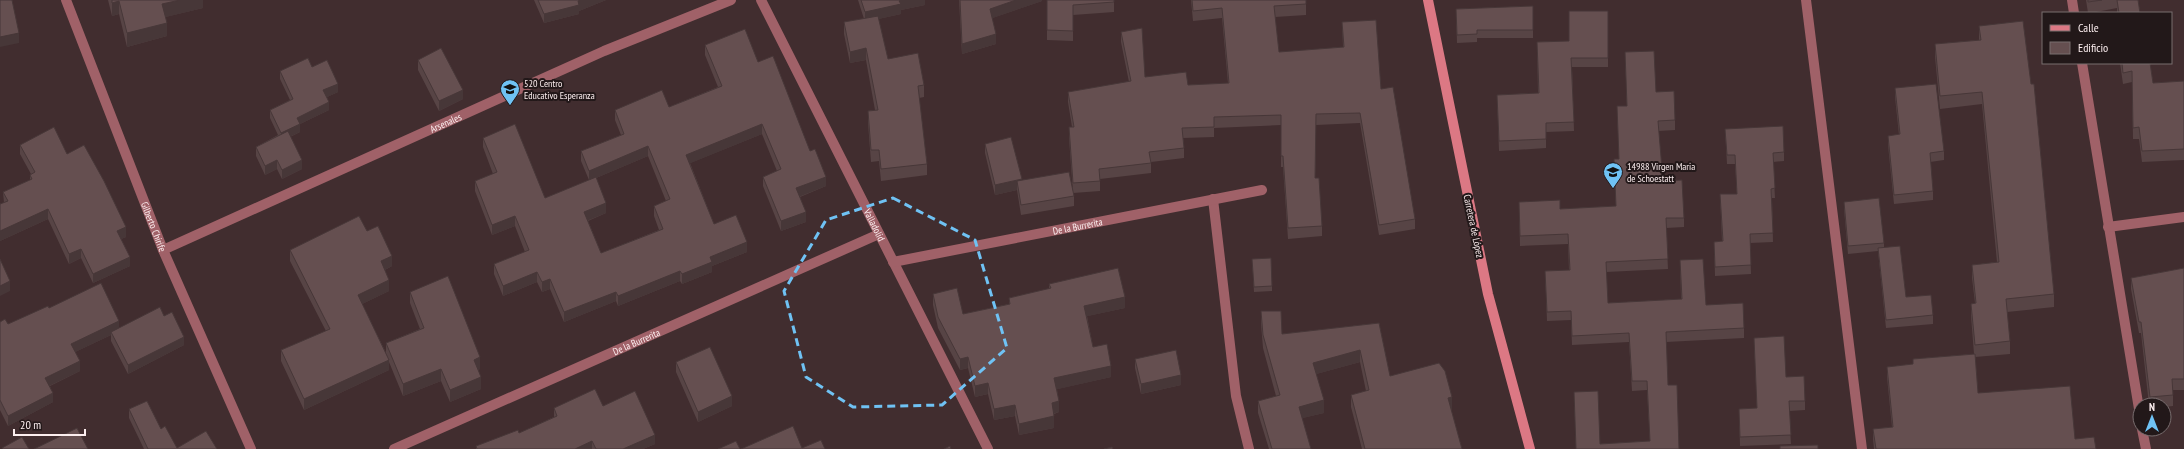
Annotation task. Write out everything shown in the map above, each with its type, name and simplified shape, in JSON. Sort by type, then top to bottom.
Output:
[{"type":"main road","name":"Carretera de López","points":[[1428,0],[1488,294],[1530,449]]},
{"type":"street","name":"Gilberto Chirife","points":[[66,0],[163,250],[251,449]]},
{"type":"street","name":"Arsenales","points":[[163,250],[597,55],[731,0]]},
{"type":"street","name":"Valladolid","points":[[761,0],[988,449]]},
{"type":"street","points":[[1806,0],[1862,449]]},
{"type":"street","points":[[2072,0],[2074,12]]},
{"type":"street","points":[[2082,64],[2137,397]]},
{"type":"street","name":"De la Burrerita","points":[[893,262],[1262,190]]},
{"type":"street","points":[[1213,199],[1236,396],[1249,449]]},
{"type":"street","points":[[2108,227],[2184,217]]},
{"type":"street","name":"De la Burrerita","points":[[394,449],[879,234]]},
{"type":"street","points":[[2144,437],[2146,449]]},
{"type":"highlighted area","points":[[893,198],[975,240],[1007,348],[942,405],[853,407],[806,377],[784,291],[826,220]]},
{"type":"building","points":[[0,0],[12,0],[19,33],[0,37]]},
{"type":"building","points":[[112,0],[180,0],[162,4],[167,23],[127,33],[119,1],[112,3]]},
{"type":"building","points":[[538,0],[581,0],[578,1],[579,5],[544,14]]},
{"type":"building","points":[[861,0],[902,0],[899,1],[901,4],[865,12]]},
{"type":"building","points":[[960,0],[1016,0],[990,9],[996,34],[962,44]]},
{"type":"building","points":[[1047,0],[1114,0],[1114,2],[1073,5],[1073,31],[1047,30]]},
{"type":"building","points":[[1192,0],[1306,0],[1306,4],[1274,6],[1279,52],[1344,47],[1342,22],[1376,20],[1381,89],[1393,87],[1415,219],[1379,225],[1360,113],[1316,114],[1315,178],[1319,178],[1322,226],[1288,228],[1283,156],[1281,156],[1281,115],[1214,117],[1214,127],[1182,128],[1184,148],[1149,152],[1151,163],[1099,169],[1100,181],[1073,183],[1069,127],[1074,127],[1068,92],[1131,81],[1121,32],[1142,28],[1145,77],[1186,72],[1188,85],[1229,83],[1222,8],[1193,11]]},
{"type":"building","points":[[2088,0],[2102,0],[2088,2]]},
{"type":"building","points":[[2117,0],[2138,0],[2140,12],[2119,12]]},
{"type":"building","points":[[1533,6],[1533,30],[1477,30],[1477,34],[1457,35],[1456,9]]},
{"type":"building","points":[[1569,11],[1608,11],[1608,58],[1571,58],[1574,122],[1546,123],[1546,139],[1499,141],[1497,95],[1539,93],[1537,42],[1569,41]]},
{"type":"building","points":[[878,16],[888,59],[918,53],[924,85],[918,86],[927,164],[881,169],[879,150],[871,150],[868,111],[878,110],[866,48],[850,52],[844,22]]},
{"type":"building","points":[[2023,21],[2031,84],[2034,84],[2054,294],[2006,299],[2010,341],[1975,345],[1971,304],[1976,303],[1972,265],[1999,262],[1982,92],[1940,96],[1935,44],[1981,40],[1979,26]]},
{"type":"building","points":[[745,29],[758,62],[773,56],[810,151],[815,149],[826,177],[796,188],[806,212],[781,221],[763,177],[781,169],[762,124],[686,155],[714,224],[736,215],[747,242],[710,257],[712,262],[682,274],[680,271],[618,296],[616,292],[564,312],[550,279],[542,282],[537,272],[503,286],[494,264],[529,250],[515,216],[492,225],[475,181],[497,172],[483,138],[515,124],[545,198],[596,177],[606,203],[584,212],[601,253],[663,229],[654,206],[670,199],[648,146],[589,171],[581,151],[624,134],[615,110],[662,90],[669,107],[722,86],[705,45]]},
{"type":"building","points":[[441,48],[463,90],[439,101],[418,60]]},
{"type":"building","points":[[1654,51],[1656,92],[1674,91],[1675,120],[1658,121],[1663,181],[1682,180],[1684,218],[1666,218],[1668,259],[1606,262],[1608,303],[1682,299],[1680,260],[1703,259],[1706,305],[1743,303],[1744,328],[1666,332],[1668,385],[1677,385],[1679,449],[1576,449],[1574,392],[1598,391],[1600,444],[1650,441],[1647,381],[1632,381],[1629,333],[1572,336],[1571,311],[1547,312],[1545,271],[1570,270],[1568,234],[1520,236],[1519,202],[1560,200],[1560,209],[1616,206],[1614,159],[1619,159],[1617,106],[1627,106],[1625,52]]},
{"type":"building","points":[[308,58],[312,67],[327,60],[338,84],[323,90],[329,102],[297,118],[300,124],[281,133],[270,110],[293,99],[280,71]]},
{"type":"building","points":[[2122,64],[2150,64],[2153,83],[2184,81],[2184,149],[2142,151],[2139,127],[2133,128],[2132,71],[2123,73]]},
{"type":"building","points":[[1936,84],[1944,151],[1930,153],[1933,191],[1894,195],[1888,136],[1900,134],[1895,88]]},
{"type":"building","points":[[1783,126],[1784,152],[1773,153],[1775,188],[1771,189],[1773,233],[1750,234],[1751,265],[1715,267],[1714,242],[1723,241],[1720,194],[1737,194],[1735,155],[1727,155],[1725,129]]},
{"type":"building","points":[[54,127],[67,154],[84,145],[104,181],[126,227],[117,231],[130,257],[93,274],[81,249],[69,254],[48,209],[0,231],[0,204],[8,201],[3,192],[32,179],[30,175],[35,172],[20,145]]},
{"type":"building","points":[[288,131],[302,160],[282,170],[277,160],[265,166],[256,147]]},
{"type":"building","points":[[1011,137],[1022,179],[995,185],[985,144]]},
{"type":"building","points":[[1069,172],[1074,196],[1021,205],[1017,181]]},
{"type":"building","points":[[1879,198],[1884,243],[1848,246],[1844,202]]},
{"type":"building","points":[[359,216],[367,231],[378,226],[392,256],[381,261],[389,280],[358,295],[389,360],[304,399],[281,350],[330,329],[290,250]]},
{"type":"building","points":[[1900,246],[1906,297],[1931,295],[1933,315],[1886,320],[1878,248]]},
{"type":"building","points":[[1271,258],[1272,286],[1254,287],[1252,259]]},
{"type":"building","points":[[0,259],[10,281],[0,286]]},
{"type":"building","points":[[1118,268],[1125,297],[1084,306],[1093,347],[1107,344],[1111,366],[1054,378],[1059,401],[1052,403],[1054,416],[1019,424],[1015,405],[994,409],[988,383],[975,386],[968,357],[960,359],[938,317],[933,294],[957,288],[963,314],[1010,304],[1009,298],[1051,288],[1049,284]]},
{"type":"building","points":[[2184,268],[2184,379],[2172,379],[2173,395],[2150,397],[2141,322],[2139,322],[2131,278]]},
{"type":"building","points":[[448,276],[480,357],[474,360],[481,377],[450,390],[441,369],[403,384],[386,343],[424,328],[410,292]]},
{"type":"building","points":[[101,283],[119,321],[71,344],[80,361],[45,378],[53,393],[8,416],[0,400],[0,322],[5,319],[8,324],[48,306],[49,308]]},
{"type":"building","points":[[160,307],[164,316],[172,312],[184,337],[128,365],[111,332]]},
{"type":"building","points":[[1261,311],[1281,311],[1282,334],[1379,323],[1390,376],[1439,363],[1445,371],[1452,397],[1448,398],[1462,449],[1365,449],[1351,395],[1369,390],[1360,350],[1313,363],[1324,400],[1299,407],[1311,449],[1272,449],[1258,401],[1280,395],[1263,335]]},
{"type":"building","points":[[1784,336],[1786,377],[1804,376],[1805,401],[1789,401],[1791,435],[1740,437],[1739,409],[1757,408],[1754,338]]},
{"type":"building","points":[[710,347],[732,396],[698,412],[676,362]]},
{"type":"building","points":[[1176,350],[1181,375],[1141,384],[1135,359]]},
{"type":"building","points":[[1975,354],[1978,393],[2070,386],[2075,439],[2094,437],[2096,449],[1876,449],[1873,429],[1893,427],[1887,367],[1913,364],[1913,359]]},
{"type":"building","points":[[595,389],[603,406],[635,391],[655,435],[623,449],[596,449],[592,441],[575,449],[477,449],[476,446],[518,430],[519,433],[557,416],[554,408]]},
{"type":"building","points":[[147,401],[161,429],[165,426],[177,448],[206,431],[217,449],[148,449],[129,409]]},
{"type":"building","points":[[793,426],[802,448],[821,440],[825,449],[741,449]]},
{"type":"building","points":[[77,428],[88,449],[34,449]]},
{"type":"building","points":[[22,437],[29,449],[2,448]]},
{"type":"building","points":[[736,441],[740,449],[718,449]]},
{"type":"building","points":[[1818,445],[1818,449],[1780,449],[1780,446]]},
{"type":"building","points":[[950,446],[951,449],[944,449]]},
{"type":"place","name":"520 Centro Educativo Esperanza","points":[[510,106]]},
{"type":"place","name":"14988 Virgen Maria de Schoestatt","points":[[1613,189]]}]
